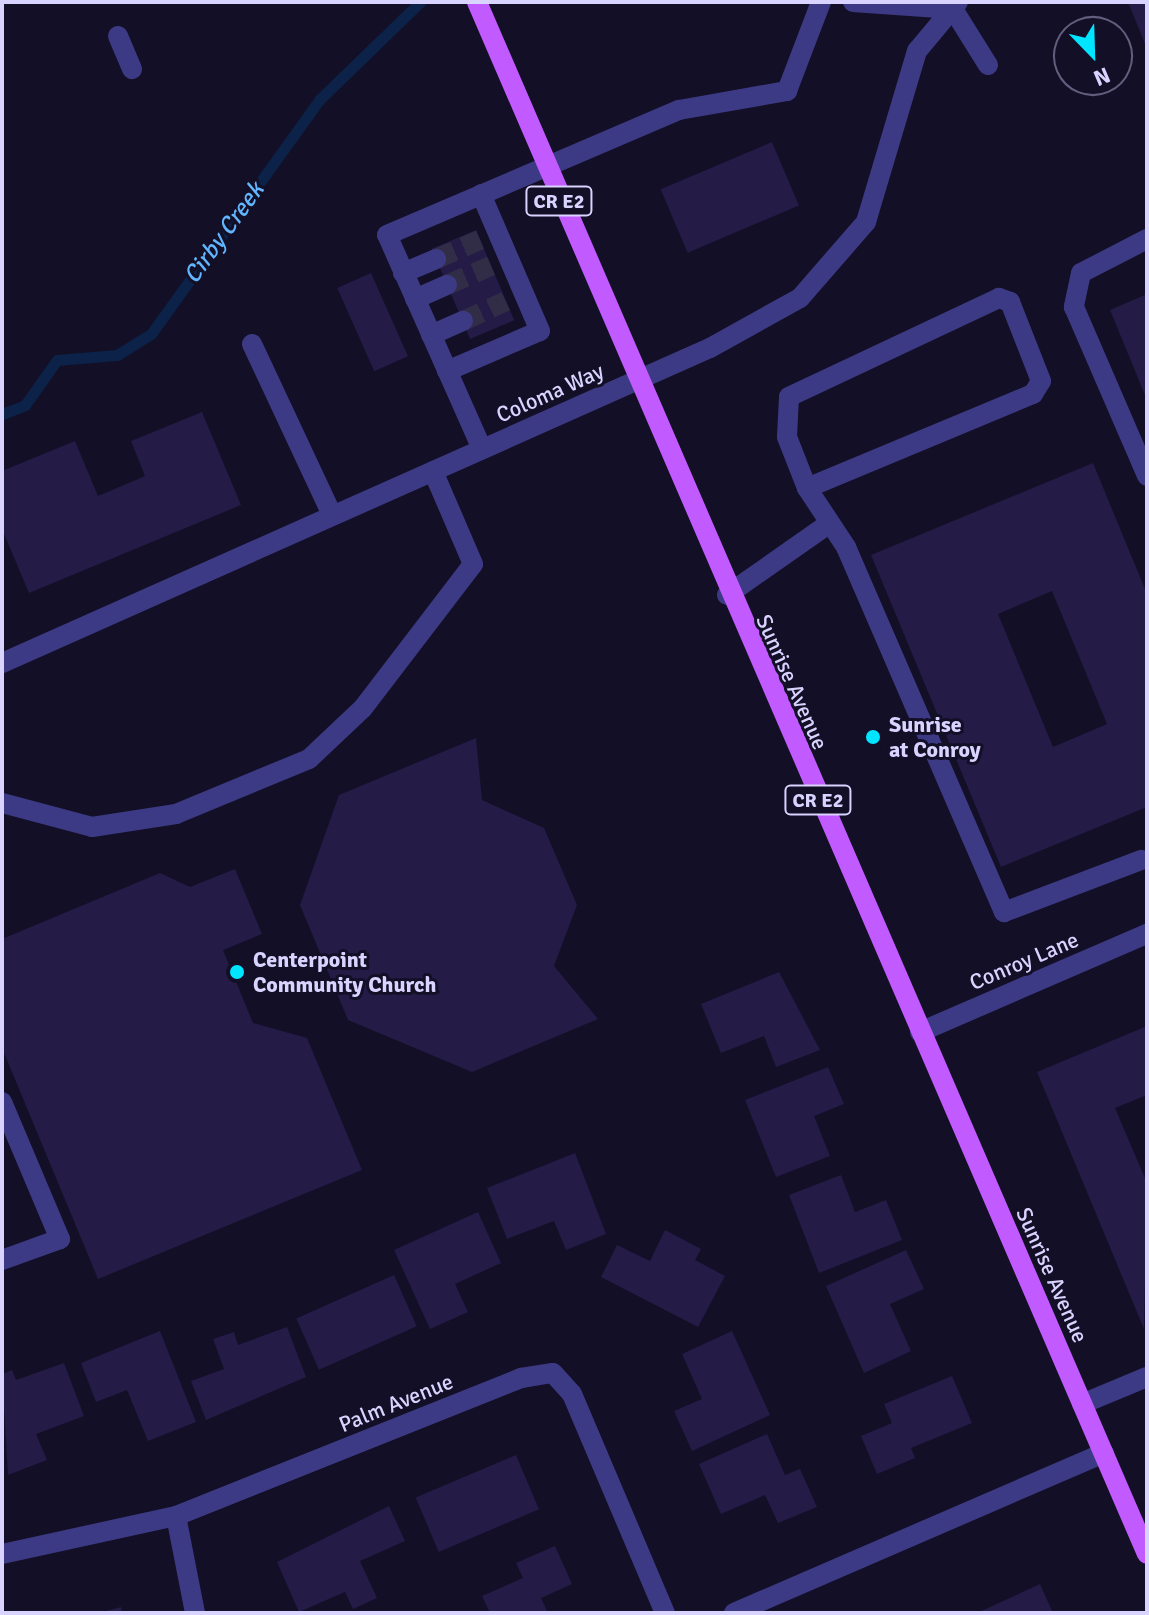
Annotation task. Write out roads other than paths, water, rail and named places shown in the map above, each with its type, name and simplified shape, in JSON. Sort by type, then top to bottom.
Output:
[{"type":"main road","name":"Sunrise Avenue","points":[[481,11],[727,595],[1147,1554]]},
{"type":"street","points":[[482,449],[387,235],[679,110],[787,91],[821,2]]},
{"type":"street","points":[[853,2],[956,5],[988,65]]},
{"type":"street","name":"Coloma Way","points":[[2,663],[635,381],[800,298],[866,222],[917,51],[956,5]]},
{"type":"street","points":[[118,36],[132,69]]},
{"type":"street","points":[[447,371],[540,331],[515,297],[489,236],[481,194]]},
{"type":"street","points":[[1147,239],[1081,273],[1074,307],[1147,476]]},
{"type":"street","points":[[403,273],[436,259]]},
{"type":"street","points":[[415,299],[447,285]]},
{"type":"street","points":[[807,488],[1033,394],[1041,381],[1010,302],[999,298],[789,397],[787,437],[807,488],[827,525],[846,547],[1004,912],[1145,863]]},
{"type":"street","points":[[431,335],[463,321]]},
{"type":"street","points":[[252,344],[332,515]]},
{"type":"street","points":[[2,803],[92,827],[176,814],[240,793],[309,759],[363,708],[473,564],[433,471]]},
{"type":"street","points":[[727,595],[827,525]]},
{"type":"street","name":"Conroy Lane","points":[[920,1032],[1147,934]]},
{"type":"street","points":[[2,1102],[60,1239],[2,1260]]},
{"type":"street","name":"Palm Avenue","points":[[2,1554],[176,1516],[521,1378],[553,1373],[572,1394],[665,1613]]},
{"type":"street","points":[[1082,1404],[1147,1377]]},
{"type":"street","points":[[734,1613],[1104,1453]]},
{"type":"street","points":[[176,1516],[195,1613]]},
{"type":"waterway","name":"Cirby Creek","points":[[2,414],[25,405],[57,360],[117,355],[151,334],[319,100],[420,2]]},
{"type":"tunnel","points":[[436,259],[480,240]]},
{"type":"tunnel","points":[[447,285],[491,266]]},
{"type":"tunnel","points":[[463,321],[506,301]]},
{"type":"place","name":"Sunrise at Conroy","points":[[873,737]]},
{"type":"place","name":"Centerpoint Community Church","points":[[237,972]]}]
